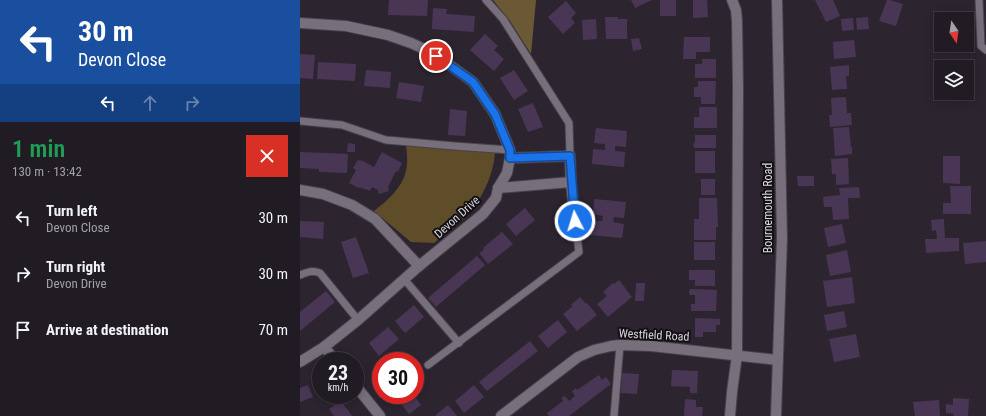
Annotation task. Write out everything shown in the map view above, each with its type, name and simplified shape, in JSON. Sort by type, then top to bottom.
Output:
[{"type":"street","points":[[730,416],[737,355],[737,21],[736,10],[732,0]]},
{"type":"street","name":"Bournemouth Road","points":[[776,416],[782,238],[777,0]]},
{"type":"street","points":[[300,23],[346,26],[404,40],[433,53],[473,82],[495,114],[510,154],[570,156],[575,221]]},
{"type":"street","name":"Devon Drive","points":[[300,362],[324,347],[358,320],[419,266],[483,214],[496,198],[498,188],[507,173],[510,154]]},
{"type":"street","points":[[498,188],[571,182]]},
{"type":"street","points":[[300,190],[323,194],[352,205],[375,219],[419,266]]},
{"type":"street","name":"Westfield Road","points":[[504,415],[578,357],[594,350],[611,346],[651,346],[778,360]]},
{"type":"street","points":[[324,347],[328,352]]},
{"type":"street","points":[[364,396],[380,416]]},
{"type":"lane","points":[[486,0],[503,19],[569,123],[570,156]]},
{"type":"lane","points":[[979,0],[980,46],[986,50]]},
{"type":"lane","points":[[300,121],[342,124],[386,140],[454,146],[510,154]]},
{"type":"lane","points":[[428,366],[579,252],[575,221]]},
{"type":"lane","points":[[300,274],[315,271],[320,274],[358,320]]},
{"type":"lane","points":[[404,279],[459,343]]},
{"type":"lane","points":[[614,416],[620,345]]},
{"type":"shaded area","points":[[493,0],[536,0],[531,54],[510,21]]},
{"type":"shaded area","points":[[406,145],[495,152],[486,187],[480,198],[475,202],[476,204],[472,210],[451,230],[434,243],[411,242],[374,211],[393,194],[404,177],[407,165]]},
{"type":"building","points":[[389,0],[428,0],[427,16],[388,15]]},
{"type":"building","points":[[631,0],[652,0],[635,8]]},
{"type":"building","points":[[660,0],[676,0],[676,16],[660,16]]},
{"type":"building","points":[[693,0],[707,0],[708,17],[693,18]]},
{"type":"building","points":[[815,0],[833,0],[840,16],[826,22]]},
{"type":"building","points":[[887,0],[903,4],[896,26],[879,21]]},
{"type":"building","points":[[566,1],[576,13],[571,18],[575,23],[563,34],[548,17]]},
{"type":"building","points":[[433,8],[447,9],[446,14],[475,16],[474,32],[432,29]]},
{"type":"building","points":[[605,17],[627,19],[627,39],[606,39]]},
{"type":"building","points":[[868,17],[869,29],[857,30],[856,18]]},
{"type":"building","points":[[853,18],[854,30],[842,31],[841,19]]},
{"type":"building","points":[[596,19],[597,39],[583,40],[582,20]]},
{"type":"building","points":[[485,34],[498,46],[494,50],[504,59],[494,71],[470,50]]},
{"type":"building","points":[[684,37],[710,37],[710,52],[696,52],[696,59],[683,59]]},
{"type":"building","points":[[639,38],[642,49],[633,51],[631,39]]},
{"type":"building","points":[[854,40],[856,57],[834,59],[833,42]]},
{"type":"building","points":[[300,54],[315,55],[313,79],[300,78]]},
{"type":"building","points":[[702,59],[716,59],[716,78],[695,78],[695,64],[702,64]]},
{"type":"building","points":[[318,62],[356,64],[355,81],[317,79]]},
{"type":"building","points":[[849,65],[849,76],[846,76],[847,89],[832,90],[830,67]]},
{"type":"building","points":[[366,70],[391,72],[390,88],[364,86]]},
{"type":"building","points":[[514,70],[528,91],[514,100],[500,78]]},
{"type":"building","points":[[698,81],[716,81],[715,104],[701,104],[701,97],[694,97],[694,87],[698,87]]},
{"type":"building","points":[[399,82],[424,86],[421,102],[396,98]]},
{"type":"building","points":[[846,97],[847,113],[851,113],[852,125],[830,127],[829,115],[832,115],[831,98]]},
{"type":"building","points":[[533,103],[543,127],[528,132],[518,109]]},
{"type":"building","points":[[699,107],[717,107],[717,128],[694,128],[694,117],[699,117]]},
{"type":"building","points":[[450,109],[467,111],[465,136],[448,135]]},
{"type":"building","points":[[849,127],[852,154],[835,156],[833,128]]},
{"type":"building","points":[[596,128],[627,131],[626,147],[615,146],[615,151],[625,152],[624,167],[592,164],[593,149],[605,150],[605,144],[594,143]]},
{"type":"building","points":[[695,135],[716,135],[716,148],[694,148],[693,144],[695,142]]},
{"type":"building","points":[[348,143],[355,144],[355,152],[347,152]]},
{"type":"building","points":[[695,151],[715,151],[715,173],[695,173]]},
{"type":"building","points":[[300,152],[348,154],[347,173],[319,172],[319,169],[300,168]]},
{"type":"building","points":[[382,152],[402,163],[388,187],[389,191],[379,194],[378,190],[372,187],[370,191],[349,183],[356,170],[353,168],[358,160],[361,160],[374,167]]},
{"type":"building","points":[[943,156],[960,156],[960,184],[943,183]]},
{"type":"building","points":[[848,158],[849,184],[836,185],[836,174],[832,174],[831,159]]},
{"type":"building","points":[[797,176],[814,176],[814,186],[798,186]]},
{"type":"building","points":[[701,179],[715,179],[715,195],[701,195]]},
{"type":"building","points":[[950,186],[971,186],[971,214],[943,214],[943,203],[951,203]]},
{"type":"building","points":[[859,187],[860,198],[848,198],[849,219],[833,220],[832,207],[824,207],[823,197],[840,195],[839,188]]},
{"type":"building","points":[[699,198],[717,198],[718,227],[716,227],[716,240],[694,240],[694,219],[699,219]]},
{"type":"building","points":[[594,199],[626,202],[624,218],[614,217],[613,222],[624,224],[622,238],[590,235],[592,221],[602,221],[603,216],[593,214]]},
{"type":"building","points":[[525,208],[535,220],[516,236],[506,224]]},
{"type":"building","points":[[944,219],[945,238],[959,238],[959,251],[926,253],[925,239],[937,239],[936,230],[932,231],[931,220]]},
{"type":"building","points":[[300,221],[324,222],[323,239],[300,237]]},
{"type":"building","points":[[842,224],[846,243],[828,247],[824,228]]},
{"type":"building","points":[[502,232],[513,244],[488,264],[479,253]]},
{"type":"building","points":[[356,237],[369,273],[353,278],[341,242]]},
{"type":"building","points":[[986,241],[986,262],[965,264],[963,243]]},
{"type":"building","points":[[694,242],[715,242],[715,260],[694,260]]},
{"type":"building","points":[[847,250],[851,272],[830,276],[826,255]]},
{"type":"building","points":[[477,256],[485,265],[436,307],[428,298]]},
{"type":"building","points":[[689,270],[715,270],[715,286],[695,286],[695,280],[689,280]]},
{"type":"building","points":[[852,277],[855,303],[827,307],[823,281]]},
{"type":"building","points":[[619,280],[632,297],[608,317],[597,304],[607,296],[603,292]]},
{"type":"building","points":[[636,283],[645,283],[644,301],[635,301]]},
{"type":"building","points":[[690,289],[717,290],[716,311],[691,311],[691,304],[695,304],[695,295],[690,295]]},
{"type":"building","points":[[326,291],[335,302],[300,331],[300,312]]},
{"type":"building","points":[[580,297],[597,315],[577,331],[563,314],[573,306],[571,305]]},
{"type":"building","points":[[414,305],[424,317],[405,333],[395,321]]},
{"type":"building","points":[[844,311],[847,327],[827,331],[824,315]]},
{"type":"building","points":[[695,318],[720,319],[720,325],[716,325],[716,332],[703,332],[703,337],[695,337]]},
{"type":"building","points":[[558,320],[567,332],[548,348],[538,336]]},
{"type":"building","points":[[388,327],[399,339],[384,352],[376,352],[369,343]]},
{"type":"building","points":[[856,334],[860,357],[834,362],[829,339]]},
{"type":"building","points":[[530,341],[538,351],[487,391],[479,382]]},
{"type":"building","points":[[672,370],[698,371],[697,393],[690,393],[690,387],[671,386]]},
{"type":"building","points":[[622,373],[639,374],[637,394],[621,393]]},
{"type":"building","points":[[599,375],[602,380],[606,377],[611,384],[569,416],[549,416],[547,413],[563,401],[561,398],[565,396],[569,401],[575,396],[572,391],[576,388],[577,390]]},
{"type":"building","points":[[308,385],[312,397],[300,402],[300,388]]},
{"type":"building","points":[[474,385],[484,397],[464,413],[455,401]]},
{"type":"building","points":[[953,398],[969,399],[968,416],[953,416],[954,414],[946,413],[946,404],[953,405]]},
{"type":"building","points":[[685,399],[696,400],[696,407],[703,407],[702,416],[684,416]]},
{"type":"building","points":[[939,400],[940,416],[915,416],[913,402]]},
{"type":"building","points":[[336,404],[343,404],[352,416],[334,416],[329,409]]},
{"type":"building","points":[[401,404],[420,404],[421,405],[409,414]]},
{"type":"building","points":[[448,405],[457,416],[435,416],[438,413]]},
{"type":"route","points":[[436,56],[473,82],[495,114],[510,150],[510,158],[570,156],[575,221]]}]
